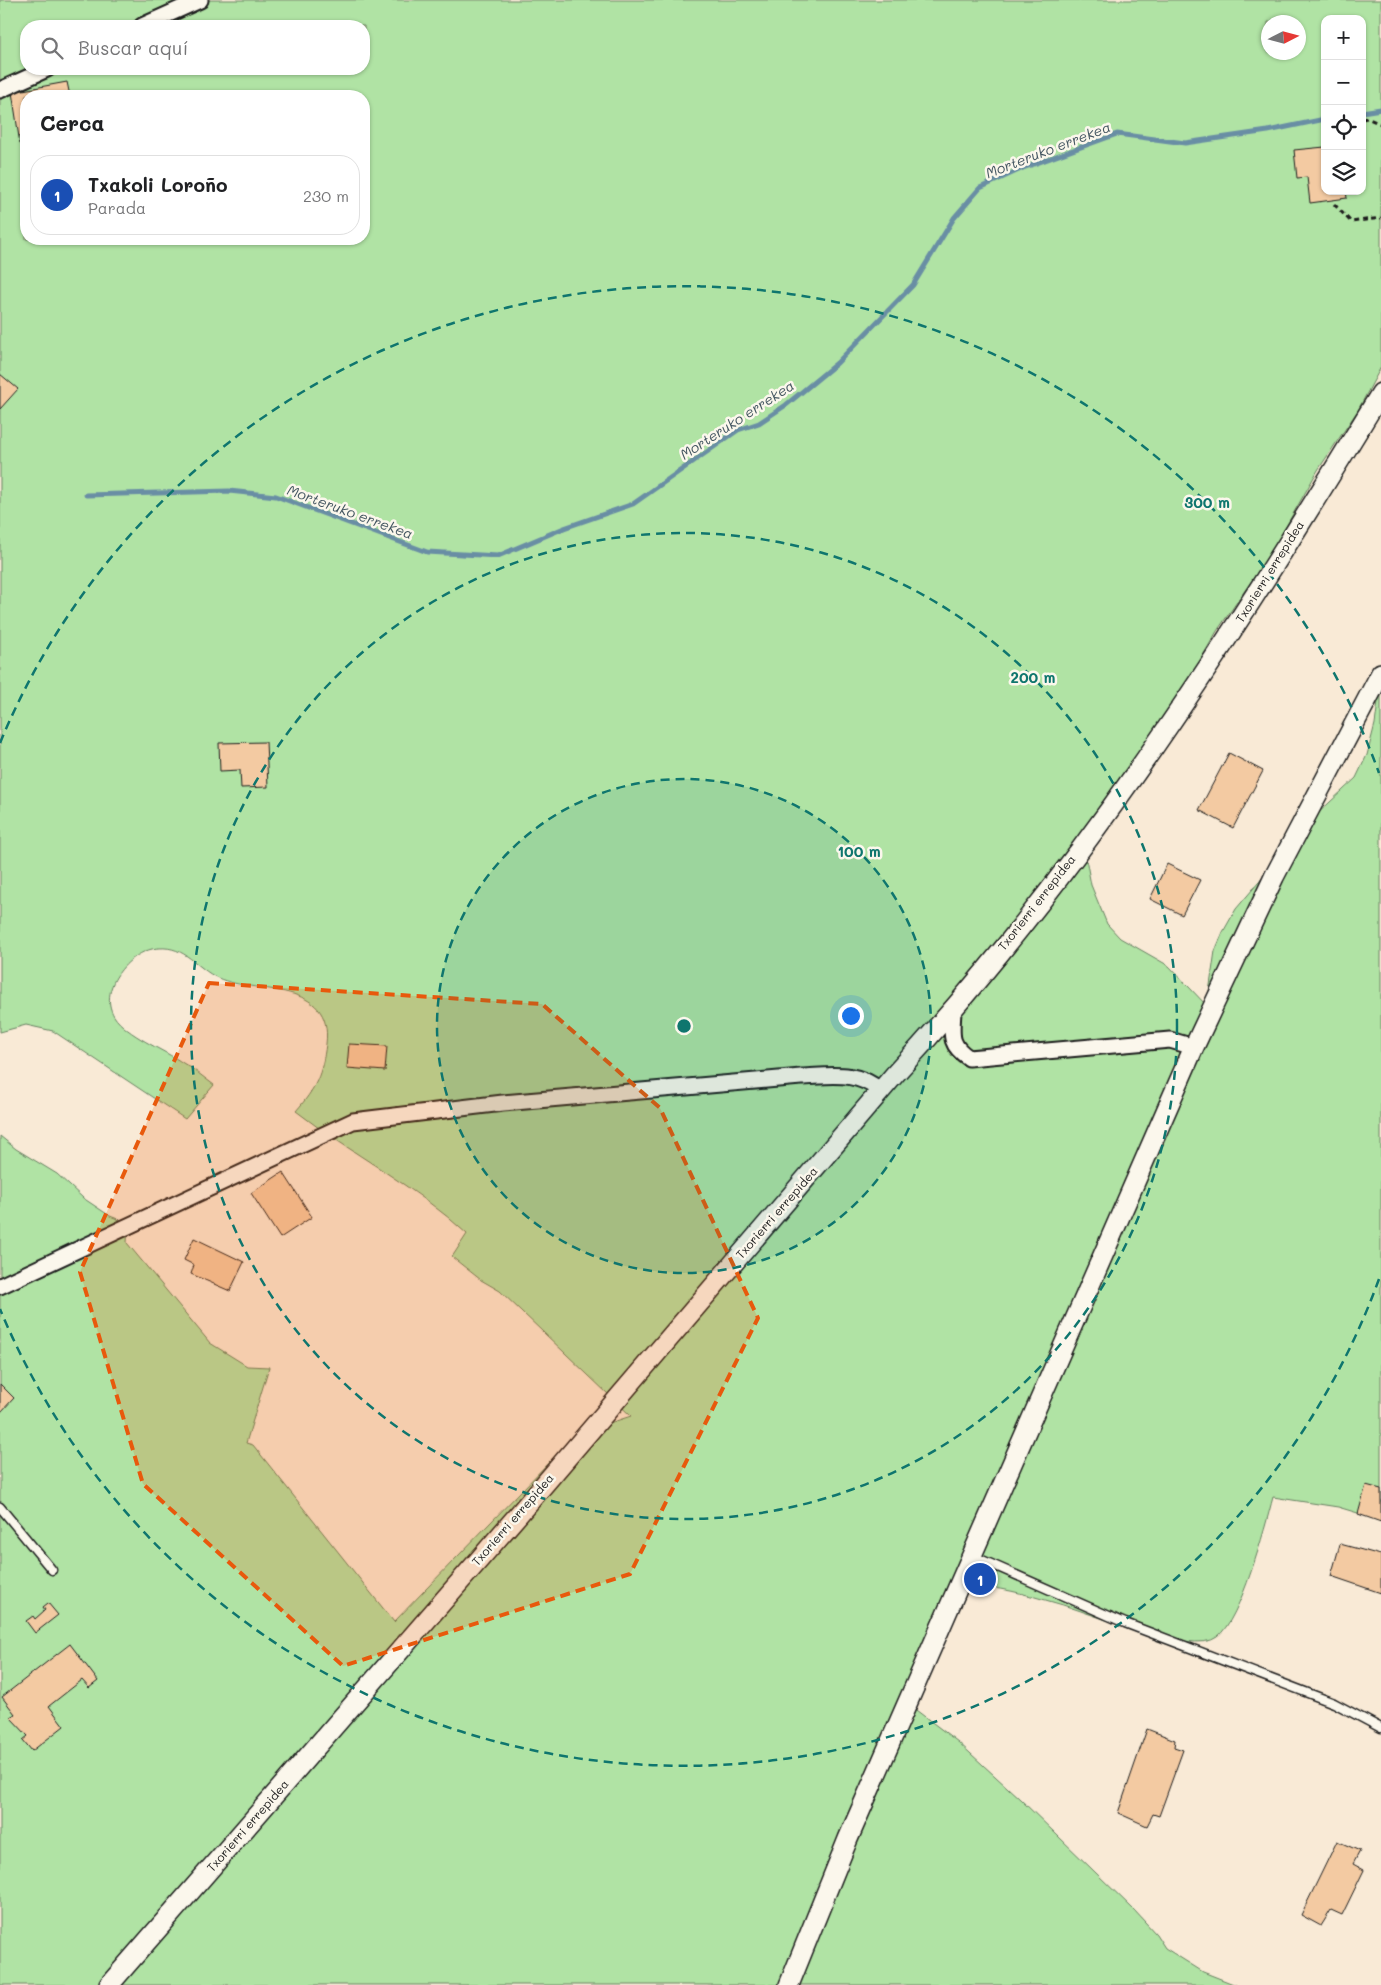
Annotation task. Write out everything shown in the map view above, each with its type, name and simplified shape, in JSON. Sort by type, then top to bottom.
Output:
[{"type":"street","points":[[155,20],[200,0]]},
{"type":"street","points":[[0,90],[34,75]]},
{"type":"street","name":"Txorierri errepidea","points":[[109,1985],[518,1516],[881,1091],[953,1011],[1047,891],[1207,672],[1381,393]]},
{"type":"street","points":[[789,1985],[848,1839],[1194,1047],[1274,878],[1381,673]]},
{"type":"street","points":[[953,1011],[952,1038],[956,1050],[969,1058],[1170,1040],[1194,1047]]},
{"type":"street","points":[[0,1286],[353,1121],[503,1103],[801,1077],[843,1075],[869,1081],[881,1091]]},
{"type":"lane","points":[[0,1507],[52,1570]]},
{"type":"lane","points":[[971,1555],[1125,1623],[1334,1703],[1381,1728]]},
{"type":"path","points":[[1366,118],[1381,124]]},
{"type":"path","points":[[1334,204],[1351,222],[1381,218]]},
{"type":"highlighted area","points":[[209,983],[542,1004],[660,1108],[758,1318],[630,1574],[343,1666],[143,1484],[80,1272]]},
{"type":"green space","points":[[0,0],[1381,0],[1381,367],[1358,410],[1318,470],[1272,551],[1217,631],[1166,720],[1132,761],[1081,832],[1091,885],[1107,924],[1120,938],[1169,966],[1207,1006],[1215,951],[1236,909],[1264,876],[1290,839],[1356,778],[1367,755],[1375,724],[1381,680],[1381,1520],[1338,1507],[1273,1497],[1251,1572],[1235,1612],[1217,1637],[1204,1642],[1163,1637],[1012,1591],[967,1587],[912,1707],[958,1742],[1020,1799],[1134,1910],[1156,1934],[1165,1948],[1203,1972],[1236,1985],[0,1985],[0,1136],[16,1149],[57,1174],[83,1198],[110,1216],[128,1223],[127,1243],[210,1343],[247,1366],[269,1367],[246,1443],[253,1445],[394,1622],[586,1424],[613,1422],[631,1416],[500,1291],[481,1280],[452,1257],[467,1234],[405,1185],[296,1111],[309,1095],[317,1080],[326,1044],[325,1023],[318,1009],[305,999],[289,993],[234,983],[218,978],[184,954],[168,948],[148,950],[128,963],[113,982],[110,1005],[114,1016],[127,1030],[195,1070],[214,1085],[185,1119],[53,1031],[26,1025],[0,1032]]},
{"type":"building","points":[[67,82],[69,90],[23,90]]},
{"type":"building","points":[[20,91],[20,144],[12,92]]},
{"type":"building","points":[[1321,147],[1321,195],[1347,195],[1347,198],[1310,203],[1307,177],[1297,178],[1294,150]]},
{"type":"building","points":[[0,374],[18,389],[0,409]]},
{"type":"building","points":[[266,742],[268,787],[241,788],[240,770],[220,771],[219,743]]},
{"type":"building","points":[[1229,753],[1263,771],[1233,828],[1199,810]]},
{"type":"building","points":[[1167,864],[1200,880],[1182,915],[1150,899]]},
{"type":"building","points":[[349,1044],[387,1046],[385,1071],[347,1068]]},
{"type":"building","points":[[283,1172],[312,1217],[280,1238],[251,1193]]},
{"type":"building","points":[[194,1238],[244,1262],[230,1291],[191,1274],[194,1265],[184,1260]]},
{"type":"building","points":[[0,1384],[14,1398],[0,1413]]},
{"type":"building","points":[[1366,1485],[1381,1489],[1381,1522],[1358,1514]]},
{"type":"building","points":[[1340,1544],[1381,1555],[1381,1593],[1331,1576]]},
{"type":"building","points":[[48,1603],[58,1615],[35,1633],[26,1621],[33,1616],[35,1619],[45,1610],[43,1607]]},
{"type":"building","points":[[70,1644],[98,1681],[89,1688],[82,1680],[49,1706],[64,1726],[32,1751],[23,1740],[28,1736],[10,1717],[15,1714],[2,1697]]},
{"type":"building","points":[[1147,1729],[1175,1740],[1174,1747],[1183,1750],[1159,1816],[1153,1814],[1147,1826],[1118,1813]]},
{"type":"building","points":[[1337,1841],[1360,1851],[1353,1864],[1364,1870],[1342,1915],[1331,1910],[1321,1926],[1301,1915]]},
{"type":"waterway","name":"Morteruko errekea","points":[[1366,111],[1381,109]]},
{"type":"waterway","name":"Morteruko errekea","points":[[86,495],[229,491],[276,496],[427,552],[498,556],[564,528],[633,504],[738,430],[759,423],[786,405],[837,363],[913,285],[954,218],[980,188],[1023,168],[1117,134],[1185,143],[1268,131],[1321,120]]},
{"type":"place","name":"Txakoli Loroño","points":[[980,1579]]}]
